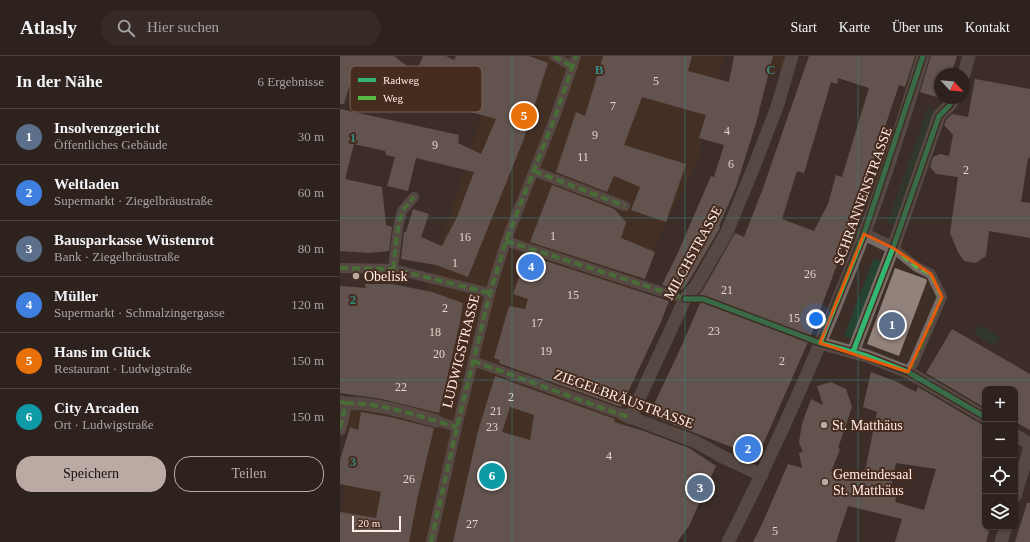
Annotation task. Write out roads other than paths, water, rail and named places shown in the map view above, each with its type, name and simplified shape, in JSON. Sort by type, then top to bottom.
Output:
[{"type":"street","points":[[554,56],[573,67]]},
{"type":"street","name":"LUDWIGSTRASSE","points":[[431,542],[457,427],[490,293],[506,241],[534,172],[576,56]]},
{"type":"street","name":"MILCHSTRASSE","points":[[627,417],[680,298],[696,286],[726,232],[777,107],[792,56]]},
{"type":"street","name":"SCHRANNENSTRASSE","points":[[728,542],[762,476],[820,343],[864,234],[923,56]]},
{"type":"street","points":[[966,68],[969,56]]},
{"type":"street","points":[[853,352],[939,116],[950,104]]},
{"type":"street","points":[[534,172],[625,206]]},
{"type":"street","points":[[393,269],[398,228],[402,211],[414,197]]},
{"type":"street","name":"SCHRANNENSTRASSE","points":[[864,234],[892,248]]},
{"type":"street","points":[[506,241],[680,298]]},
{"type":"street","points":[[892,248],[918,267],[931,274],[942,297],[914,362],[908,372]]},
{"type":"street","points":[[340,268],[393,269],[490,293]]},
{"type":"street","points":[[820,343],[867,356],[908,372],[982,415]]},
{"type":"street","name":"ZIEGELBRÄUSTRASSE","points":[[473,361],[696,442],[762,476]]},
{"type":"street","points":[[340,428],[343,403],[362,403],[383,407],[457,427]]},
{"type":"street","points":[[1018,437],[1030,444]]},
{"type":"street","points":[[1016,494],[1030,447]]},
{"type":"street","points":[[1001,542],[1005,530]]},
{"type":"place","name":"Hans im Glück","points":[[524,116]]},
{"type":"place","name":"Müller","points":[[531,267]]},
{"type":"place","name":"Obelisk","points":[[356,276]]},
{"type":"place","name":"Insolvenzgericht","points":[[892,325]]},
{"type":"place","name":"St. Matthäus","points":[[824,425]]},
{"type":"place","name":"Weltladen","points":[[748,449]]},
{"type":"place","name":"City Arcaden","points":[[492,476]]},
{"type":"place","name":"Gemeindesaal St. Matthäus","points":[[825,482]]},
{"type":"place","name":"Bausparkasse Wüstenrot","points":[[700,488]]}]
